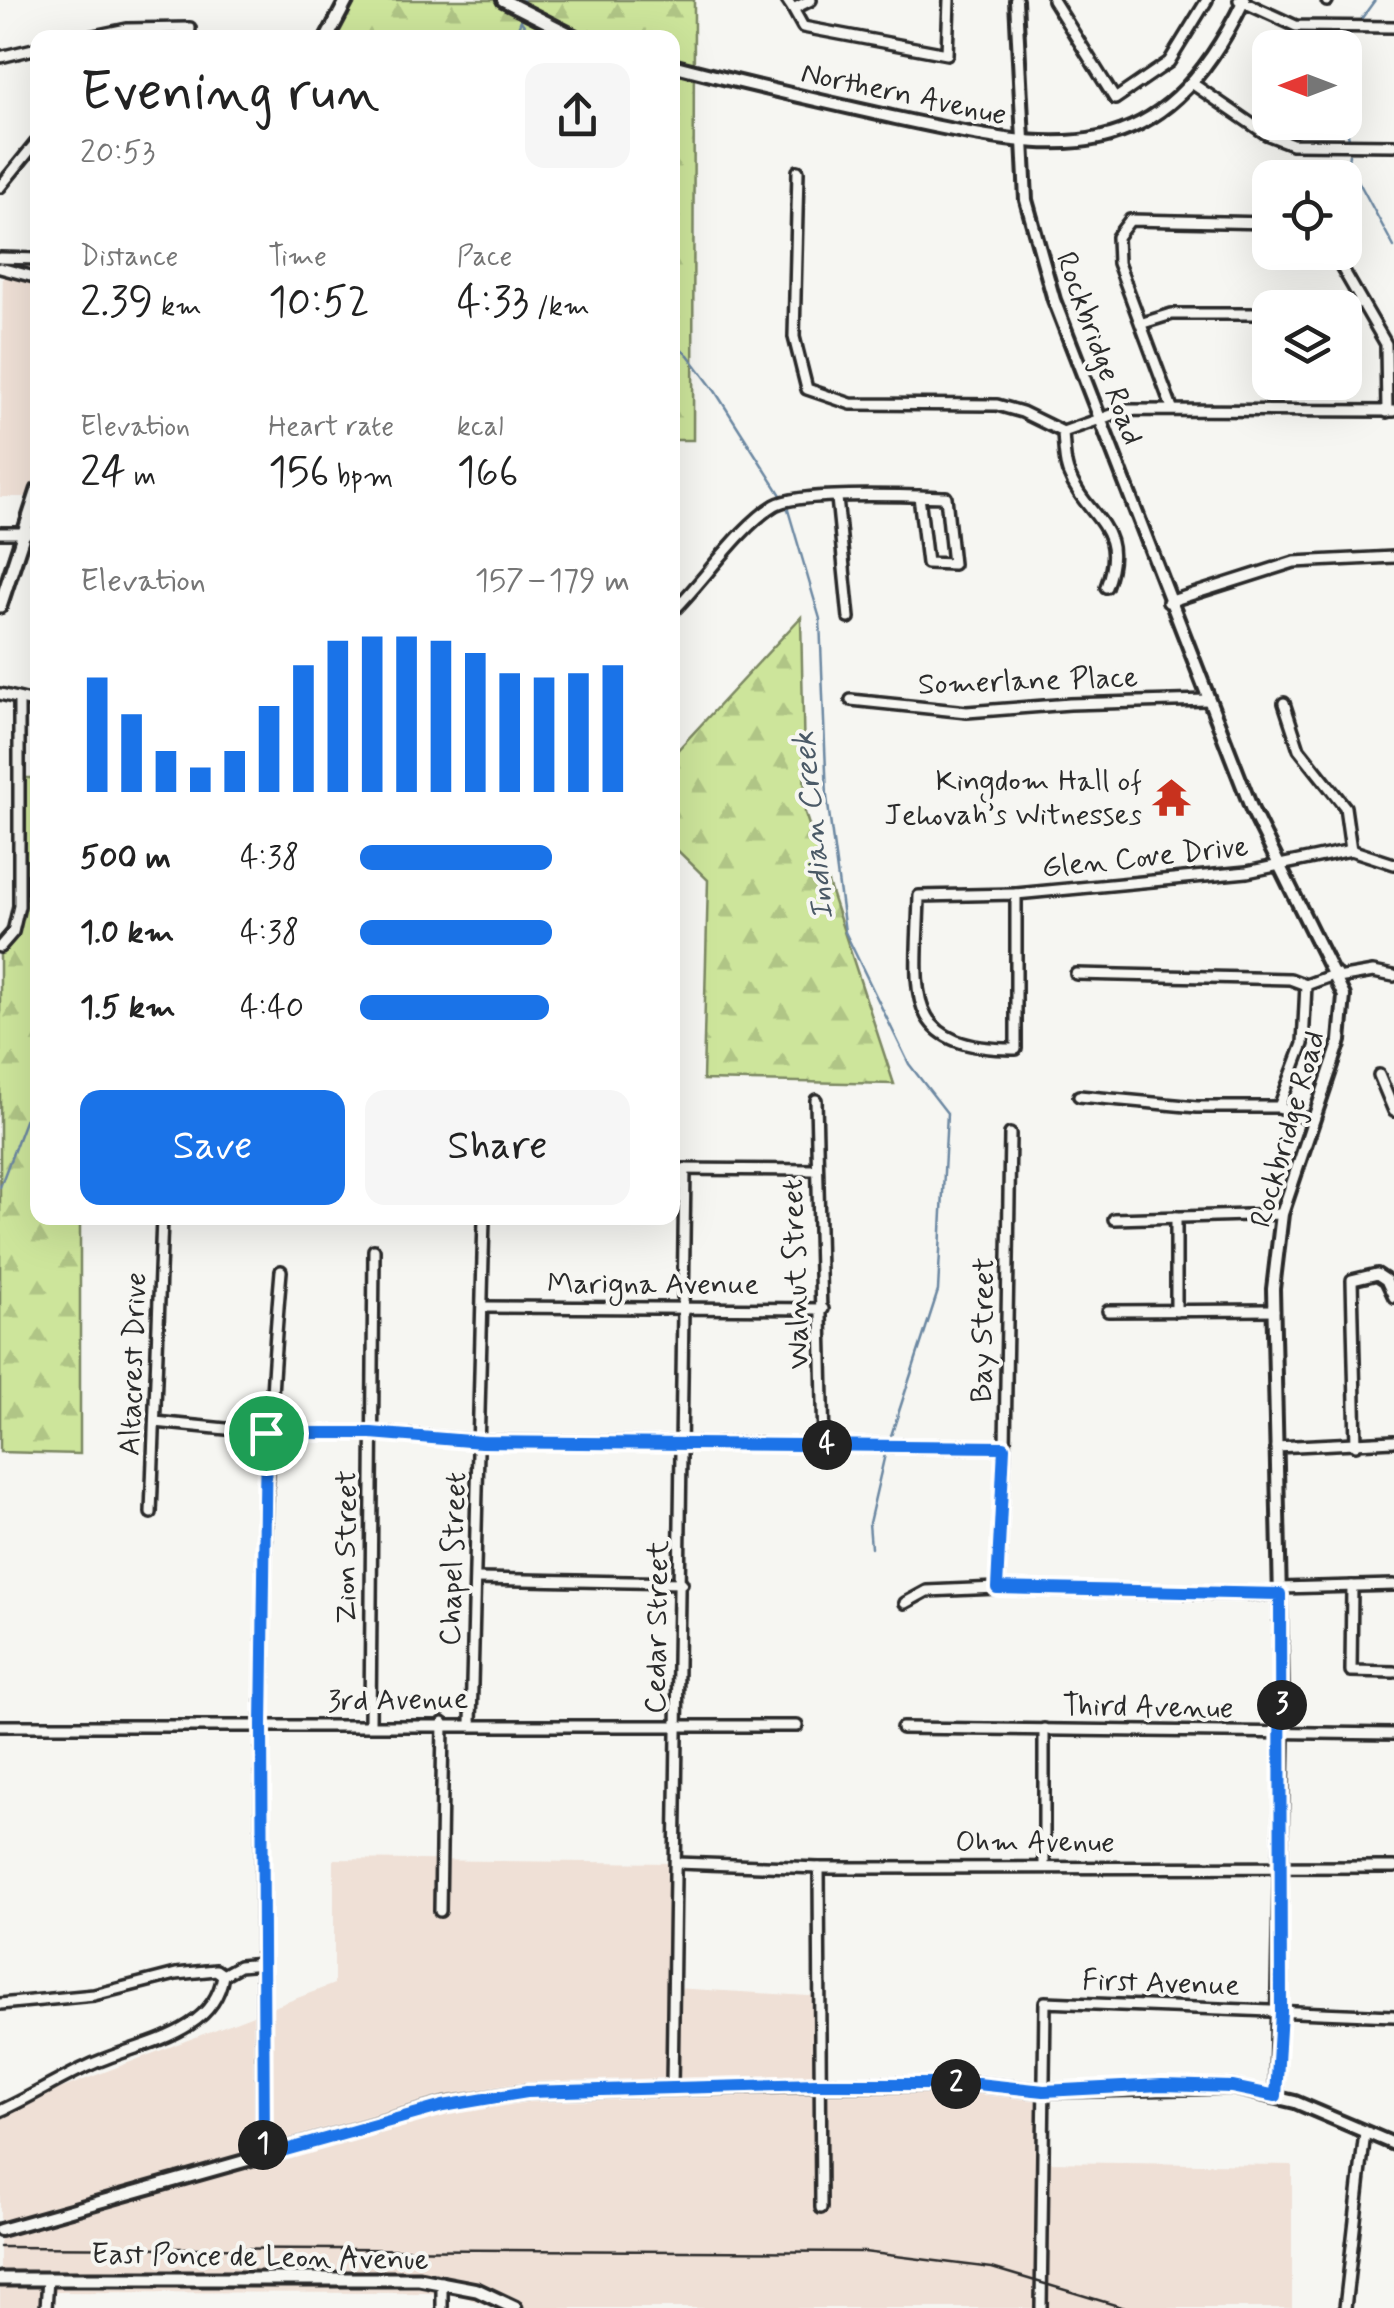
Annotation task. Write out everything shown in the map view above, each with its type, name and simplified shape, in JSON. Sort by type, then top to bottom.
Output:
[{"type":"main road","points":[[330,30],[347,0]]},
{"type":"main road","points":[[0,606],[30,512]]},
{"type":"main road","name":"East Ponce de Leon Avenue","points":[[0,2279],[442,2282],[487,2294],[515,2308]]},
{"type":"street","points":[[502,0],[562,30]]},
{"type":"street","points":[[811,0],[790,5],[803,27],[947,54],[949,0]]},
{"type":"street","name":"Rockbridge Road","points":[[1016,0],[1026,200],[1038,252],[1168,602],[1278,864],[1337,976],[1345,1014],[1340,1041],[1282,1214],[1274,1310],[1283,1733],[1281,2012],[1276,2096]]},
{"type":"street","points":[[1053,0],[1116,99],[1169,62],[1207,0]]},
{"type":"street","points":[[1242,1],[1296,26],[1394,27]]},
{"type":"street","name":"Northern Avenue","points":[[680,67],[1022,143],[1108,135],[1146,119],[1193,84],[1224,41],[1242,1]]},
{"type":"street","points":[[118,30],[190,30]]},
{"type":"street","points":[[0,56],[30,50]]},
{"type":"street","points":[[1193,84],[1266,134],[1292,144],[1394,145]]},
{"type":"street","points":[[0,188],[30,150]]},
{"type":"street","points":[[798,171],[794,337],[807,389],[851,404],[998,405],[1063,432],[1126,410],[1390,412],[1386,344],[1362,304]]},
{"type":"street","points":[[1172,408],[1118,263],[1115,250],[1122,224],[1130,220],[1252,223]]},
{"type":"street","points":[[0,258],[30,259]]},
{"type":"street","points":[[0,268],[30,276]]},
{"type":"street","points":[[1143,324],[1172,314],[1252,314]]},
{"type":"street","points":[[1063,432],[1069,475],[1113,542],[1114,562],[1106,587]]},
{"type":"street","points":[[680,604],[777,503],[838,498],[919,496],[946,497],[952,564],[927,564],[919,496]]},
{"type":"street","points":[[838,498],[849,618]]},
{"type":"street","points":[[0,533],[30,533]]},
{"type":"street","points":[[1168,602],[1294,562],[1394,557]]},
{"type":"street","points":[[0,694],[30,701]]},
{"type":"street","points":[[3,944],[19,906],[19,698]]},
{"type":"street","name":"Somerlane Place","points":[[851,700],[906,709],[967,712],[1208,700]]},
{"type":"street","points":[[1284,702],[1298,749],[1345,807],[1352,850],[1394,864]]},
{"type":"street","name":"Glen Cove Drive","points":[[1016,894],[1016,1049],[964,1047],[932,1026],[920,1004],[919,896],[1016,894],[1247,872],[1352,850]]},
{"type":"street","points":[[1076,974],[1290,979],[1306,984],[1373,972],[1394,976]]},
{"type":"street","points":[[1279,1106],[1303,1044],[1306,984]]},
{"type":"street","points":[[1379,1075],[1394,1111]]},
{"type":"street","points":[[1079,1096],[1197,1107],[1279,1106],[1311,1121]]},
{"type":"street","name":"Walnut Street","points":[[816,1100],[824,1445]]},
{"type":"street","name":"Bay Street","points":[[997,1588],[1010,1134]]},
{"type":"street","points":[[680,1169],[817,1170]]},
{"type":"street","name":"Cedar Street","points":[[672,2087],[682,1583],[684,1169]]},
{"type":"street","points":[[1114,1219],[1282,1214]]},
{"type":"street","points":[[1176,1217],[1176,1311]]},
{"type":"street","name":"Altacrest Drive","points":[[151,1513],[162,1225]]},
{"type":"street","name":"Chapel Street","points":[[471,1723],[484,1225]]},
{"type":"street","name":"Zion Street","points":[[370,1724],[374,1250]]},
{"type":"street","points":[[264,2156],[262,1725],[266,1433],[281,1271]]},
{"type":"street","points":[[1356,1445],[1352,1280],[1378,1274],[1386,1280],[1394,1297]]},
{"type":"street","name":"Marigna Avenue","points":[[484,1306],[823,1309]]},
{"type":"street","points":[[1108,1311],[1274,1310]]},
{"type":"street","points":[[155,1422],[266,1433],[371,1433],[481,1442],[1004,1447]]},
{"type":"street","points":[[1276,1447],[1394,1441]]},
{"type":"street","points":[[476,1579],[682,1583]]},
{"type":"street","points":[[905,1603],[927,1590],[1280,1591],[1394,1584]]},
{"type":"street","points":[[1352,1586],[1351,1671],[1394,1672]]},
{"type":"street","points":[[440,1911],[443,1724]]},
{"type":"street","name":"3rd Avenue","points":[[0,1726],[797,1726]]},
{"type":"street","name":"Third Avenue","points":[[902,1728],[1394,1734]]},
{"type":"street","points":[[1044,1729],[1044,1865]]},
{"type":"street","name":"Ohm Avenue","points":[[677,1862],[818,1868],[1394,1866]]},
{"type":"street","points":[[818,1868],[822,2208]]},
{"type":"street","points":[[223,1975],[239,1966],[262,1964]]},
{"type":"street","points":[[0,2004],[94,1995],[176,1974],[216,1970],[223,1975]]},
{"type":"street","points":[[0,2110],[89,2066],[166,2040],[200,2015],[221,1989],[223,1975]]},
{"type":"street","name":"First Avenue","points":[[1044,2091],[1045,2002],[1394,2016]]},
{"type":"street","points":[[0,2230],[492,2094],[818,2084],[978,2084],[1044,2091],[1210,2086],[1276,2096],[1394,2144]]},
{"type":"street","points":[[1041,2308],[1044,2091]]},
{"type":"street","points":[[1345,2308],[1365,2132]]},
{"type":"street","points":[[46,2308],[48,2279]]},
{"type":"street","points":[[442,2282],[442,2308]]},
{"type":"shaded area","points":[[3,260],[30,267],[30,497],[0,497]]},
{"type":"shaded area","points":[[334,1859],[673,1863],[674,1988],[809,1996],[828,1991],[825,2081],[1034,2084],[1043,2162],[1292,2165],[1292,2308],[496,2308],[452,2293],[40,2292],[38,2308],[0,2308],[0,2112],[334,1984]]},
{"type":"green space","points":[[339,0],[694,0],[693,440],[680,440],[680,30],[322,30]]},
{"type":"green space","points":[[801,617],[805,813],[894,1084],[703,1080],[708,880],[680,853],[680,747]]},
{"type":"green space","points":[[22,778],[30,778],[30,1225],[80,1225],[80,1454],[0,1452],[0,947],[18,915]]},
{"type":"waterway","points":[[1359,22],[1375,0]]},
{"type":"waterway","points":[[517,30],[521,20]]},
{"type":"waterway","name":"Indian Creek","points":[[521,21],[527,30]]},
{"type":"waterway","points":[[1349,154],[1348,162],[1394,247]]},
{"type":"waterway","name":"Indian Creek","points":[[680,349],[715,391],[786,503],[820,619],[827,797],[845,932],[909,1064],[947,1113],[938,1291],[889,1442]]},
{"type":"waterway","points":[[0,1187],[30,1101]]},
{"type":"waterway","name":"Indian Creek","points":[[871,1548],[869,1523],[886,1450]]},
{"type":"railway","points":[[0,2247],[864,2252],[992,2268],[1125,2308]]},
{"type":"place","name":"Kingdom Hall of Jehovah’s Witnesses","points":[[1172,797]]},
{"type":"route","points":[[266,1433],[371,1433],[463,1437],[481,1442],[1004,1447],[997,1588],[1280,1594],[1281,2012],[1276,2096],[1232,2087],[1162,2085],[1044,2091],[978,2084],[679,2086],[492,2094],[264,2156],[262,1725],[266,1433]]}]
